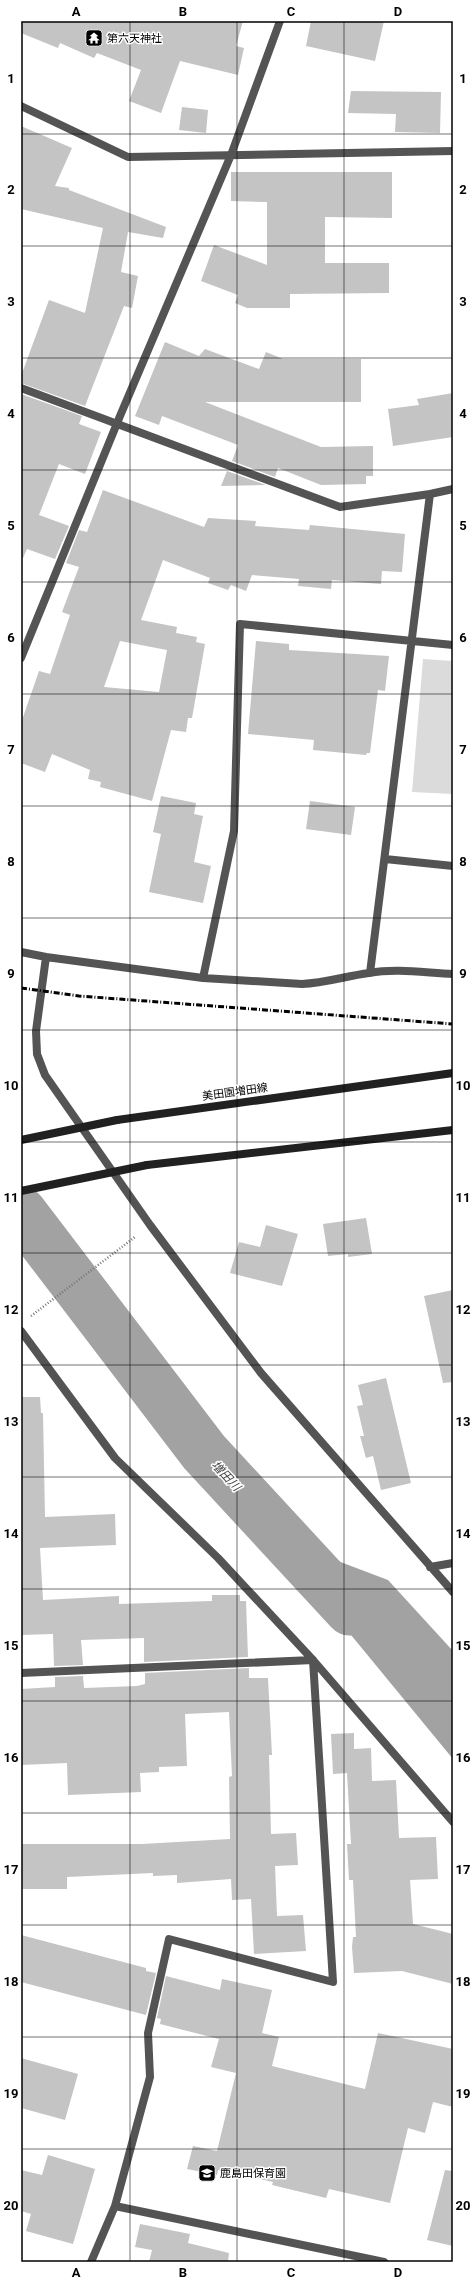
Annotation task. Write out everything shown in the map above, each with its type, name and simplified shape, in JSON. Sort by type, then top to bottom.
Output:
[{"type":"main road","name":"美田園増田線","points":[[21,1140],[117,1120],[453,1073]]},
{"type":"main road","points":[[21,1191],[147,1165],[453,1130]]},
{"type":"street","points":[[21,658],[117,423],[231,155],[280,21]]},
{"type":"street","points":[[21,106],[128,156],[453,151]]},
{"type":"street","points":[[21,388],[340,507],[430,494],[453,489]]},
{"type":"street","points":[[370,972],[430,494]]},
{"type":"street","points":[[203,978],[234,831],[240,624],[453,645]]},
{"type":"street","points":[[385,859],[453,866]]},
{"type":"street","points":[[21,952],[46,957],[203,978],[318,984],[370,972],[399,971],[453,974]]},
{"type":"street","points":[[46,957],[36,1031],[37,1054],[45,1075],[150,1225],[261,1373],[453,1592]]},
{"type":"street","points":[[21,1331],[116,1458],[218,1558],[313,1660],[453,1822]]},
{"type":"street","points":[[430,1566],[453,1563]]},
{"type":"street","points":[[21,1673],[313,1660]]},
{"type":"street","points":[[92,2262],[115,2206],[150,2077],[148,2033],[169,1939],[333,1982],[313,1660]]},
{"type":"street","points":[[115,2206],[384,2262]]},
{"type":"path","points":[[27,1319],[150,1225]]},
{"type":"shaded area","points":[[423,659],[453,661],[453,794],[412,792]]},
{"type":"shaded area","points":[[322,1555],[388,1580],[453,1651],[453,1759],[291,1562]]},
{"type":"building","points":[[21,21],[243,21],[236,46],[244,48],[238,75],[180,61],[161,113],[129,101],[141,70],[97,53],[94,58],[60,43],[58,48],[21,33]]},
{"type":"building","points":[[311,21],[384,21],[375,61],[306,46]]},
{"type":"building","points":[[351,91],[441,92],[440,133],[395,132],[396,114],[348,113]]},
{"type":"building","points":[[182,107],[208,110],[206,133],[179,130]]},
{"type":"building","points":[[21,126],[72,148],[55,186],[69,188],[69,190],[166,227],[163,238],[128,232],[121,272],[138,276],[132,308],[124,306],[85,406],[21,383],[21,376],[49,300],[85,313],[103,228],[21,209]]},
{"type":"building","points":[[231,172],[392,172],[392,218],[325,217],[325,263],[389,263],[389,293],[290,294],[290,308],[247,308],[235,303],[238,295],[201,281],[214,245],[267,265],[267,202],[231,201]]},
{"type":"building","points":[[165,342],[199,356],[205,349],[259,369],[266,352],[283,359],[361,359],[361,402],[205,402],[321,447],[373,446],[373,476],[366,476],[366,484],[321,485],[278,468],[275,477],[232,461],[238,445],[162,416],[159,425],[135,416]]},
{"type":"building","points":[[453,393],[453,437],[393,446],[388,409],[419,405],[417,399]]},
{"type":"building","points":[[21,394],[82,416],[79,424],[101,432],[85,474],[59,464],[39,515],[69,526],[55,559],[27,549],[23,558],[21,558]]},
{"type":"building","points":[[227,471],[266,485],[221,486]]},
{"type":"building","points":[[103,490],[204,527],[208,518],[256,521],[255,526],[309,530],[310,525],[405,534],[402,572],[382,571],[381,584],[332,580],[331,589],[298,586],[299,579],[252,575],[246,591],[231,585],[228,590],[208,583],[210,578],[163,560],[141,620],[177,627],[176,633],[197,637],[196,642],[205,644],[192,718],[188,718],[186,732],[171,730],[152,801],[100,787],[101,782],[88,779],[90,770],[52,754],[45,772],[21,763],[21,723],[39,671],[50,674],[70,615],[62,612],[79,567],[66,563],[79,530],[87,532]],"holes":[[[120,641],[167,650],[159,692],[104,687]]]},
{"type":"building","points":[[256,641],[289,644],[289,650],[389,656],[385,691],[378,690],[370,753],[367,753],[366,755],[313,750],[314,740],[248,734]]},
{"type":"building","points":[[161,796],[196,803],[194,814],[203,816],[194,862],[211,866],[203,903],[149,892],[161,834],[153,832]]},
{"type":"building","points":[[310,801],[355,807],[351,835],[306,829]]},
{"type":"building","points":[[366,1218],[372,1254],[348,1257],[348,1254],[328,1256],[323,1224]]},
{"type":"building","points":[[266,1225],[298,1234],[282,1286],[230,1273],[239,1242],[260,1247]]},
{"type":"building","points":[[453,1290],[453,1382],[443,1383],[424,1296]]},
{"type":"building","points":[[386,1378],[411,1483],[381,1490],[373,1456],[366,1458],[360,1436],[364,1436],[357,1406],[363,1405],[358,1385]]},
{"type":"building","points":[[21,1397],[40,1397],[41,1413],[43,1413],[45,1517],[115,1514],[116,1545],[40,1548],[43,1600],[119,1596],[119,1604],[212,1601],[212,1595],[240,1595],[240,1601],[246,1601],[248,1657],[144,1662],[144,1638],[81,1640],[83,1665],[54,1666],[53,1634],[21,1635]]},
{"type":"building","points":[[249,1668],[249,1678],[268,1678],[272,1755],[269,1755],[271,1834],[296,1833],[298,1865],[275,1866],[277,1916],[303,1915],[306,1951],[254,1954],[251,1899],[232,1900],[231,1879],[177,1883],[177,1875],[153,1876],[153,1873],[67,1877],[67,1889],[21,1889],[21,1844],[142,1844],[230,1839],[229,1777],[232,1776],[229,1712],[185,1714],[187,1766],[159,1767],[159,1772],[140,1773],[141,1792],[68,1795],[67,1763],[21,1765],[21,1689],[55,1687],[55,1677],[83,1676],[84,1688],[137,1686],[145,1684],[145,1673]]},
{"type":"building","points":[[354,1733],[354,1749],[371,1748],[372,1781],[396,1780],[399,1838],[436,1837],[438,1879],[410,1880],[413,1924],[453,1934],[453,1984],[402,1971],[354,1973],[352,1947],[353,1937],[356,1937],[353,1880],[349,1880],[347,1844],[351,1844],[347,1773],[333,1774],[331,1734]]},
{"type":"building","points":[[21,1935],[146,1968],[146,1971],[156,1973],[146,2015],[21,1982]]},
{"type":"building","points":[[166,1976],[220,1990],[222,1979],[272,1990],[262,2033],[279,2037],[272,2066],[365,2089],[378,2033],[453,2049],[453,2107],[433,2102],[425,2133],[408,2128],[390,2203],[329,2189],[326,2198],[272,2185],[273,2182],[218,2170],[217,2175],[187,2169],[193,2146],[217,2151],[236,2073],[211,2067],[219,2039],[160,2024],[161,2019],[157,2018]]},
{"type":"building","points":[[21,2058],[78,2074],[65,2120],[21,2108]]},
{"type":"building","points":[[48,2155],[95,2169],[73,2244],[26,2231],[31,2214],[21,2211],[21,2170],[42,2175]]},
{"type":"building","points":[[445,2170],[453,2171],[453,2246],[427,2240]]},
{"type":"building","points":[[140,2224],[190,2234],[188,2243],[229,2253],[228,2262],[149,2262],[152,2250],[135,2247]]},
{"type":"waterway","name":"増田川","points":[[21,1212],[204,1452],[350,1610]]},
{"type":"railway","points":[[21,988],[79,996],[453,1024]]},
{"type":"place","name":"第六天神社","points":[[94,38]]},
{"type":"place","name":"鹿島田保育園","points":[[207,2173]]}]
